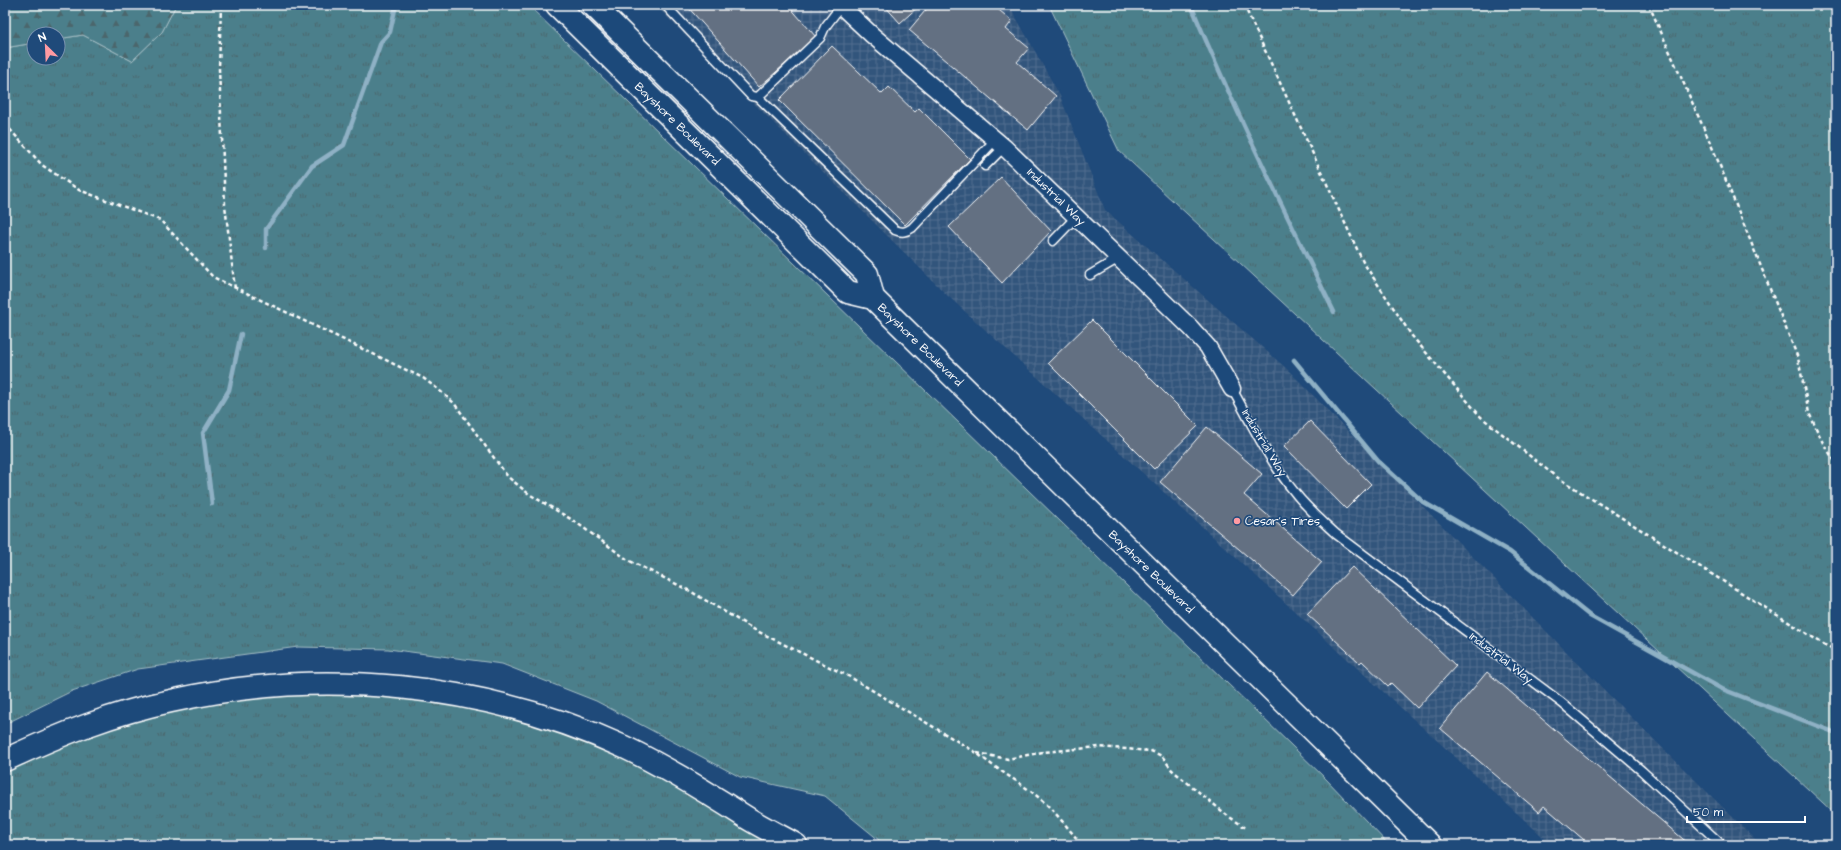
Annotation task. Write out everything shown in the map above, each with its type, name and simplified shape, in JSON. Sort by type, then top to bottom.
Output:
[{"type":"main road","name":"Bayshore Boulevard","points":[[557,5],[848,292],[873,298],[1430,845]]},
{"type":"main road","name":"Bayshore Boulevard","points":[[594,5],[867,274],[873,298]]},
{"type":"main road","points":[[5,760],[69,732],[136,710],[178,699],[241,689],[277,686],[347,684],[425,690],[474,698],[556,720],[622,747],[654,762],[716,797],[745,817],[796,845]]},
{"type":"main road","points":[[745,817],[774,845]]},
{"type":"street","name":"Industrial Way","points":[[840,5],[872,35],[1000,143],[1191,328],[1208,347],[1232,389]]},
{"type":"lane","points":[[665,5],[751,96],[758,97],[894,230],[904,232],[912,228],[1000,143]]},
{"type":"lane","points":[[758,97],[820,38],[825,27],[840,5]]},
{"type":"lane","points":[[985,166],[1000,143]]},
{"type":"lane","points":[[1052,241],[1076,216]]},
{"type":"lane","points":[[1090,275],[1119,258]]},
{"type":"lane","name":"Industrial Way","points":[[1232,389],[1278,469],[1296,494],[1315,515],[1336,534],[1562,703],[1603,736],[1722,845]]},
{"type":"path","points":[[221,5],[219,69],[225,205],[235,288]]},
{"type":"path","points":[[1244,5],[1363,262],[1412,336],[1481,417],[1555,476],[1825,646],[1836,650]]},
{"type":"path","points":[[1649,5],[1716,156],[1798,358],[1809,413],[1823,443],[1836,462]]},
{"type":"path","points":[[5,124],[42,165],[79,190],[160,220],[213,277],[423,378],[440,390],[454,403],[508,476],[529,494],[574,521],[628,560],[690,591],[755,630],[850,677],[977,753],[990,765],[1034,793],[1060,819],[1082,845]]},
{"type":"path","points":[[977,753],[1008,758],[1043,752],[1099,747],[1151,751],[1162,756],[1172,770],[1228,816],[1246,828]]},
{"type":"shaded area","points":[[655,5],[1009,5],[1060,96],[1105,210],[1287,369],[1631,717],[1761,845],[1552,845],[948,296]]},
{"type":"green space","points":[[5,5],[176,5],[162,32],[132,61],[83,35],[66,38],[66,26],[26,26],[26,44],[5,48]]},
{"type":"green space","points":[[176,5],[528,5],[1326,779],[1389,845],[885,845],[825,796],[740,777],[596,701],[502,664],[388,649],[298,647],[138,669],[72,691],[5,724],[5,48],[26,44],[26,66],[66,66],[66,38],[83,35],[132,61],[162,32]]},
{"type":"green space","points":[[1049,5],[1836,5],[1836,815],[1119,151]]},
{"type":"green space","points":[[347,684],[589,733],[774,845],[5,845],[5,760],[102,720]]},
{"type":"building","points":[[686,5],[788,5],[816,37],[759,87]]},
{"type":"building","points":[[884,5],[920,5],[900,23]]},
{"type":"building","points":[[930,5],[993,5],[1012,21],[1006,29],[1029,48],[1017,62],[1056,96],[1028,130],[909,30]]},
{"type":"building","points":[[832,46],[882,94],[889,87],[915,112],[919,108],[970,159],[905,225],[779,100]]},
{"type":"building","points":[[1001,177],[1051,231],[1002,283],[949,227]]},
{"type":"building","points":[[1092,320],[1198,426],[1154,469],[1048,363]]},
{"type":"building","points":[[1310,421],[1371,484],[1346,509],[1284,446]]},
{"type":"building","points":[[1207,427],[1262,474],[1244,495],[1322,562],[1293,595],[1160,482]]},
{"type":"building","points":[[1352,567],[1456,666],[1417,708],[1391,683],[1388,686],[1362,661],[1360,663],[1307,614]]},
{"type":"building","points":[[1487,672],[1690,845],[1590,845],[1544,806],[1539,812],[1440,728]]},
{"type":"waterway","points":[[266,248],[266,229],[312,166],[344,145],[381,42],[390,32],[396,5]]},
{"type":"waterway","points":[[1191,5],[1242,121],[1334,312]]},
{"type":"waterway","points":[[212,504],[203,433],[229,390],[241,334]]},
{"type":"waterway","points":[[1294,360],[1378,461],[1423,502],[1510,552],[1590,616],[1722,689],[1836,733]]},
{"type":"place","name":"Cesar's Tires","points":[[1237,521]]}]
